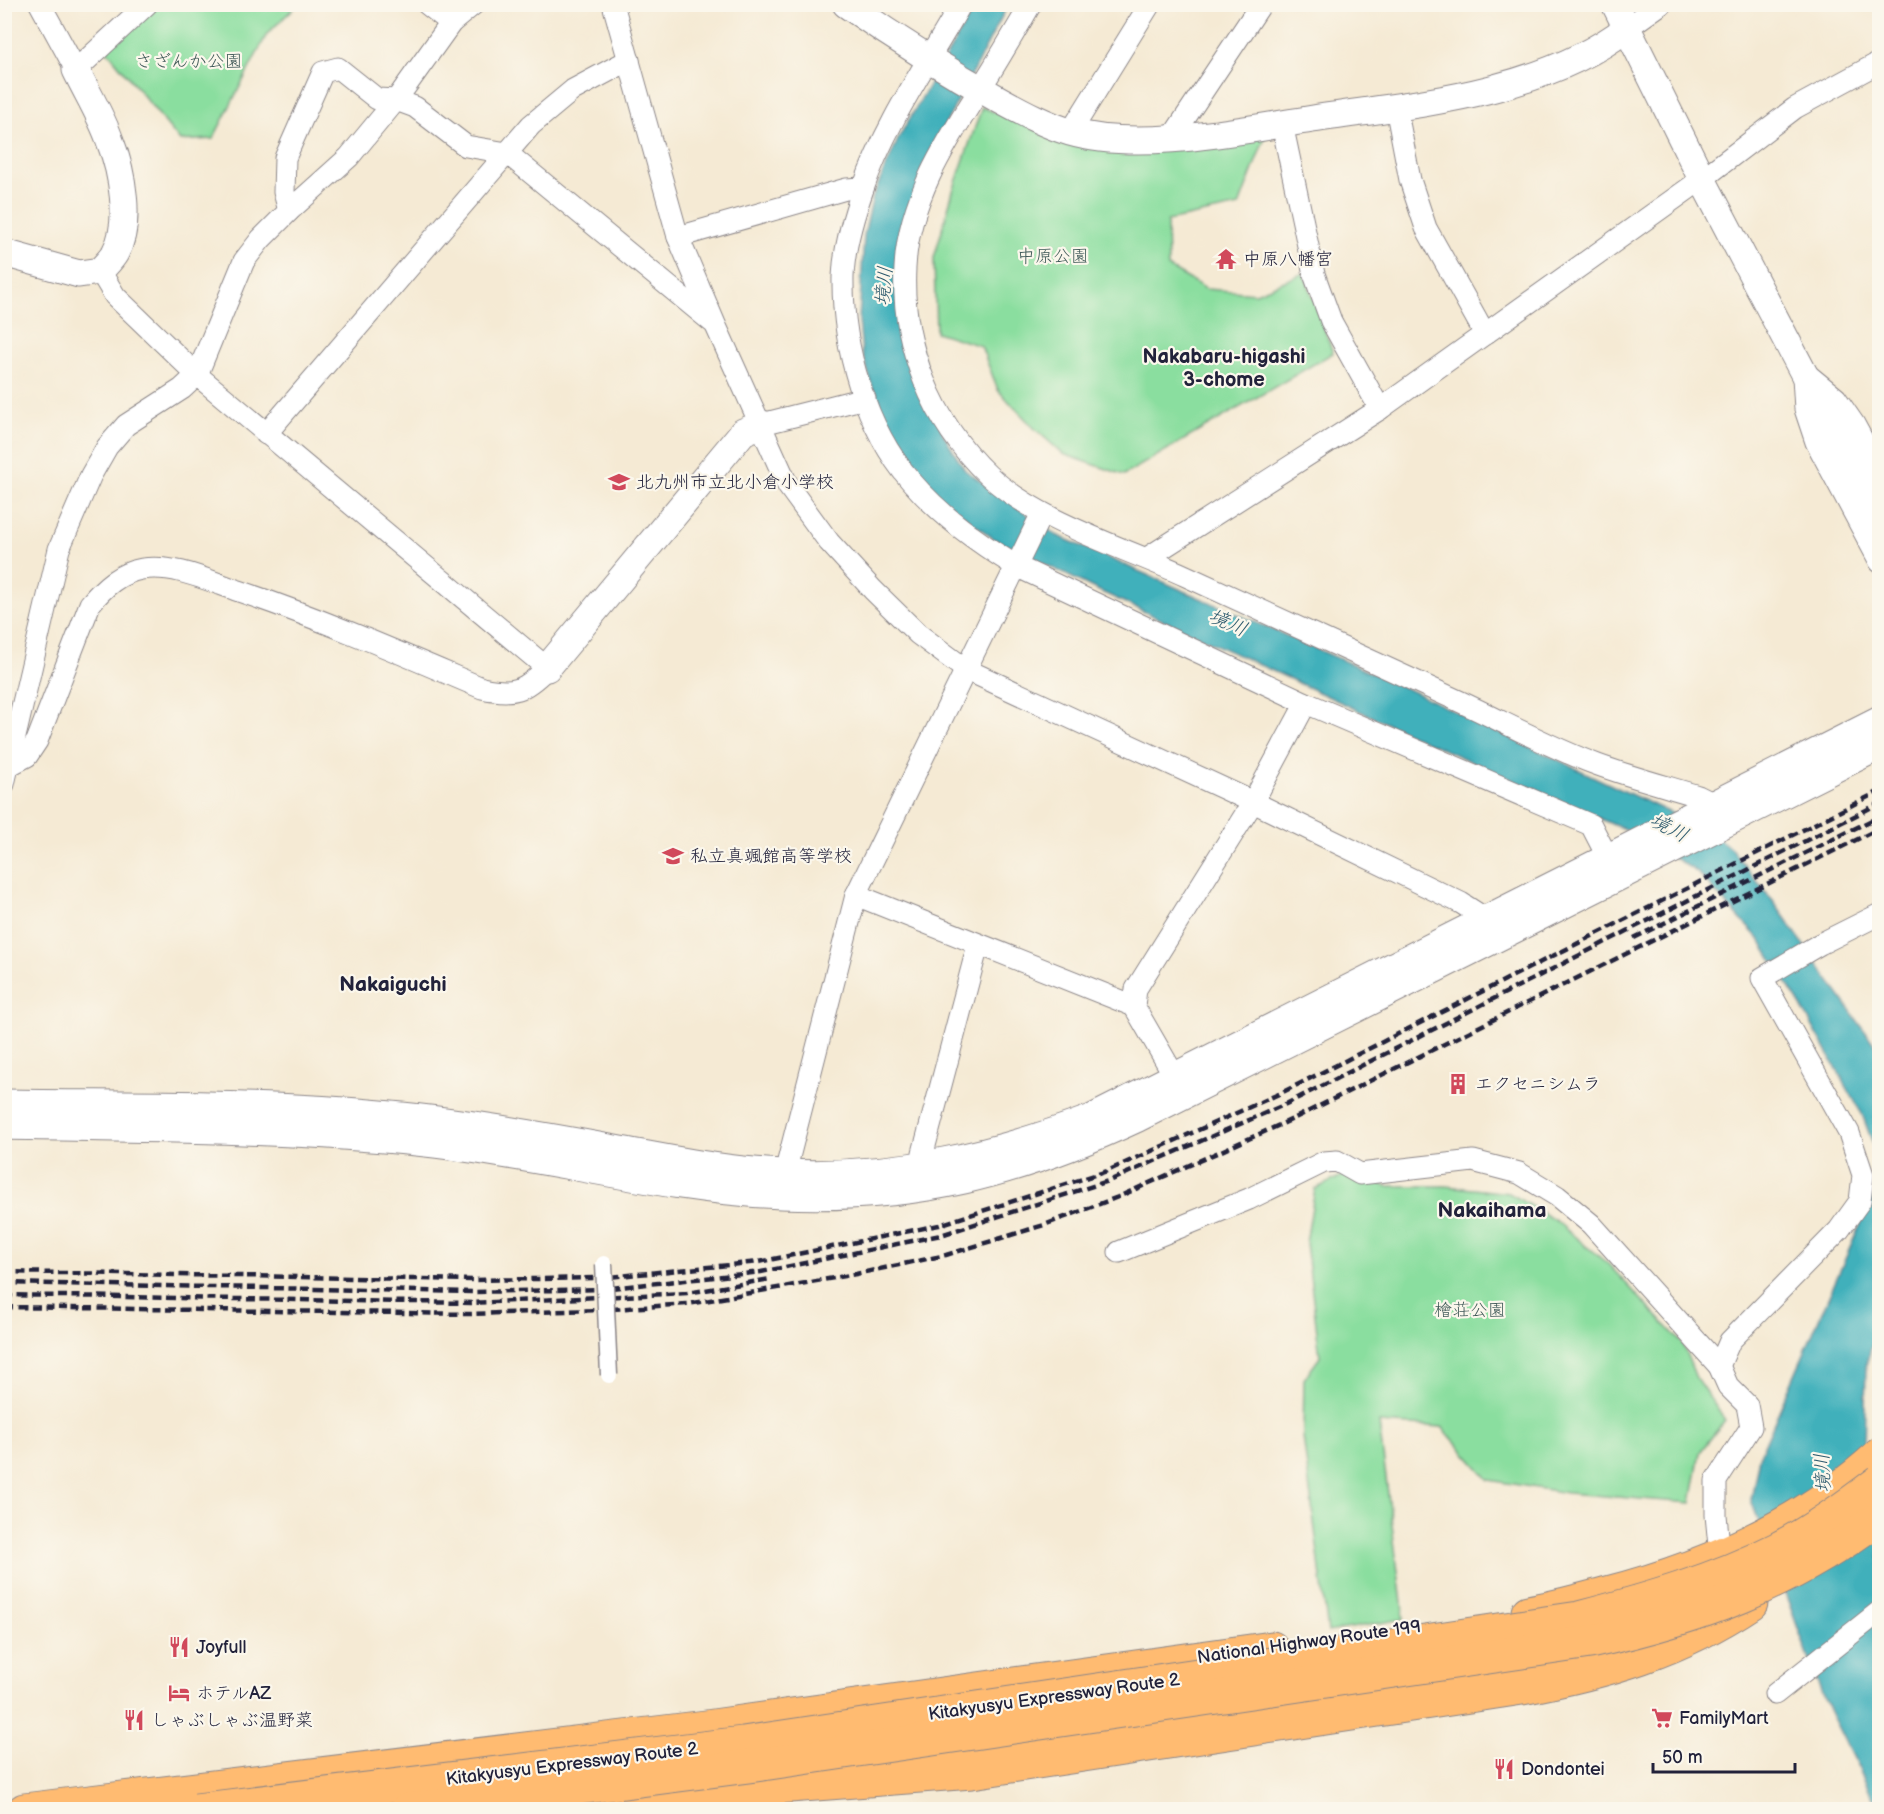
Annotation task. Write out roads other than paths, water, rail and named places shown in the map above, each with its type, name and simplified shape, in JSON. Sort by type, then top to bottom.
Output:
[{"type":"highway","name":"National Highway Route 199","points":[[24,1809],[706,1727],[1545,1609],[1650,1582],[1727,1553],[1781,1527],[1879,1464]]},
{"type":"highway","name":"Kitakyusyu Expressway Route 2","points":[[407,1809],[737,1768],[1503,1644],[1715,1577],[1778,1549],[1834,1515],[1879,1464]]},
{"type":"highway","points":[[578,1809],[712,1792],[1550,1665],[1653,1642],[1744,1601],[1849,1525],[1880,1496]]},
{"type":"highway","name":"Kitakyusyu Expressway Route 2","points":[[196,1809],[743,1743],[1503,1644],[1590,1642],[1662,1626],[1725,1604],[1792,1574],[1849,1540],[1880,1516]]},
{"type":"highway","points":[[712,1792],[972,1772],[1592,1675],[1634,1661],[1699,1632],[1747,1605],[1792,1574]]},
{"type":"street","points":[[4,253],[80,274],[100,271],[115,253],[122,233],[123,206],[111,141],[40,4]]},
{"type":"street","points":[[76,70],[147,4]]},
{"type":"street","points":[[427,4],[451,23]]},
{"type":"street","points":[[6,775],[59,549],[91,475],[107,447],[126,425],[182,389],[197,375],[244,261],[261,238],[349,157],[396,100],[451,23],[474,4]]},
{"type":"street","points":[[613,4],[678,237],[788,486],[829,542],[918,634],[965,669],[1253,802],[1461,903],[1486,920]]},
{"type":"street","points":[[846,4],[891,36],[1030,116],[1070,133],[1124,140],[1171,139],[1282,124],[1396,107],[1492,88],[1548,70],[1602,48],[1621,16],[1661,4]]},
{"type":"street","points":[[961,4],[933,60],[880,147],[863,188],[849,236],[843,277],[853,362],[882,438],[909,479],[971,538],[1017,563],[1306,703],[1591,825],[1619,852]]},
{"type":"street","points":[[1031,4],[977,87],[930,173],[914,218],[905,267],[906,313],[915,360],[935,404],[960,445],[988,475],[1041,516],[1147,558],[1596,764],[1698,796],[1708,814]]},
{"type":"street","points":[[1070,133],[1150,4]]},
{"type":"street","points":[[1171,139],[1261,4]]},
{"type":"street","points":[[1621,16],[1702,179],[1880,519]]},
{"type":"street","points":[[266,434],[531,124],[573,90],[629,60]]},
{"type":"street","points":[[1147,558],[1380,409],[1702,179],[1795,108],[1880,62]]},
{"type":"street","points":[[289,211],[284,192],[285,158],[323,72],[338,68],[377,99],[396,100],[414,107],[466,146],[507,153],[715,324]]},
{"type":"street","points":[[1396,107],[1410,180],[1426,228],[1485,334]]},
{"type":"street","points":[[1282,124],[1314,274],[1331,321],[1380,409]]},
{"type":"street","points":[[678,237],[846,189],[863,188]]},
{"type":"street","points":[[100,271],[115,296],[197,375],[547,668]]},
{"type":"street","points":[[1803,370],[1836,398],[1854,424],[1879,472]]},
{"type":"street","points":[[1803,370],[1805,409],[1816,442],[1880,562]]},
{"type":"street","points":[[6,775],[27,756],[37,741],[90,604],[104,588],[122,575],[142,569],[184,572],[314,616],[482,688],[500,692],[519,691],[547,668],[743,432],[762,424],[865,398]]},
{"type":"street","points":[[785,1173],[856,895],[1041,516]]},
{"type":"street","points":[[1180,1085],[1134,1006],[1136,989],[1253,802],[1306,703]]},
{"type":"street","points":[[4,1103],[293,1108],[390,1114],[492,1126],[686,1162],[785,1173],[857,1173],[966,1158],[1028,1142],[1180,1085],[1655,857],[1708,814],[1880,720]]},
{"type":"street","points":[[4,1126],[293,1132],[357,1137],[484,1150],[689,1185],[780,1195],[847,1195],[902,1191],[968,1180],[1037,1161],[1086,1142],[1180,1085],[1486,920],[1619,852],[1880,746]]},
{"type":"street","points":[[856,895],[1134,1006]]},
{"type":"street","points":[[1719,1366],[1730,1341],[1839,1230],[1860,1201],[1863,1174],[1849,1134],[1762,978],[1820,944],[1880,914]]},
{"type":"street","points":[[923,1165],[923,1154],[978,945]]},
{"type":"street","points":[[1119,1252],[1249,1199],[1324,1162],[1337,1161],[1360,1174],[1473,1161],[1519,1173],[1557,1196],[1591,1224],[1719,1366],[1728,1386],[1747,1405],[1751,1427],[1716,1481],[1727,1553],[1744,1601]]},
{"type":"street","points":[[604,1264],[609,1375]]},
{"type":"street","points":[[1775,1694],[1880,1611]]},
{"type":"street","points":[[524,1749],[525,1809]]},
{"type":"water","name":"境川","points":[[976,5],[1008,5],[922,169],[899,265],[943,434],[965,470],[1056,535],[1397,684],[1711,832],[1732,850],[1773,901],[1879,1051],[1879,1160],[1862,1114],[1804,1011],[1759,939],[1697,872],[1641,837],[1418,738],[1093,588],[994,539],[928,488],[897,444],[882,417],[862,353],[859,320],[864,235],[873,196],[900,135]]},
{"type":"water","name":"境川","points":[[1879,1181],[1879,1319],[1866,1366],[1864,1448],[1880,1500],[1879,1809],[1825,1702],[1751,1500],[1759,1457]]},
{"type":"railway","points":[[4,1272],[474,1280],[599,1278],[759,1262],[939,1225],[1107,1171],[1281,1093],[1880,791]]},
{"type":"railway","points":[[4,1283],[473,1292],[601,1289],[761,1272],[941,1235],[1111,1180],[1286,1104],[1880,803]]},
{"type":"railway","points":[[1634,938],[1880,816]]},
{"type":"railway","points":[[4,1307],[471,1314],[598,1310],[688,1304],[856,1274],[946,1255],[1044,1225],[1118,1197],[1293,1119],[1880,828]]},
{"type":"railway","points":[[4,1295],[471,1303],[687,1293],[771,1279]]},
{"type":"place","name":"中原八幡宮","points":[[1226,259]]},
{"type":"place","name":"北九州市立北小倉小学校","points":[[619,482]]},
{"type":"place","name":"私立真颯館高等学校","points":[[673,856]]},
{"type":"place","name":"エクセニシムラ","points":[[1458,1084]]},
{"type":"place","name":"Joyfull","points":[[179,1647]]},
{"type":"place","name":"ホテルAZ","points":[[179,1693]]},
{"type":"place","name":"FamilyMart","points":[[1662,1718]]},
{"type":"place","name":"しゃぶしゃぶ温野菜","points":[[134,1720]]},
{"type":"place","name":"Dondontei","points":[[1504,1769]]},
{"type":"district","name":"Nakabaru-higashi 3-chome","points":[[1224,368]]},
{"type":"district","name":"Nakaiguchi","points":[[393,984]]},
{"type":"district","name":"Nakaihama","points":[[1492,1210]]},
{"type":"park label","name":"さざんか公園","points":[[189,61]]},
{"type":"park label","name":"中原公園","points":[[1053,256]]},
{"type":"park label","name":"檜荘公園","points":[[1470,1310]]}]
